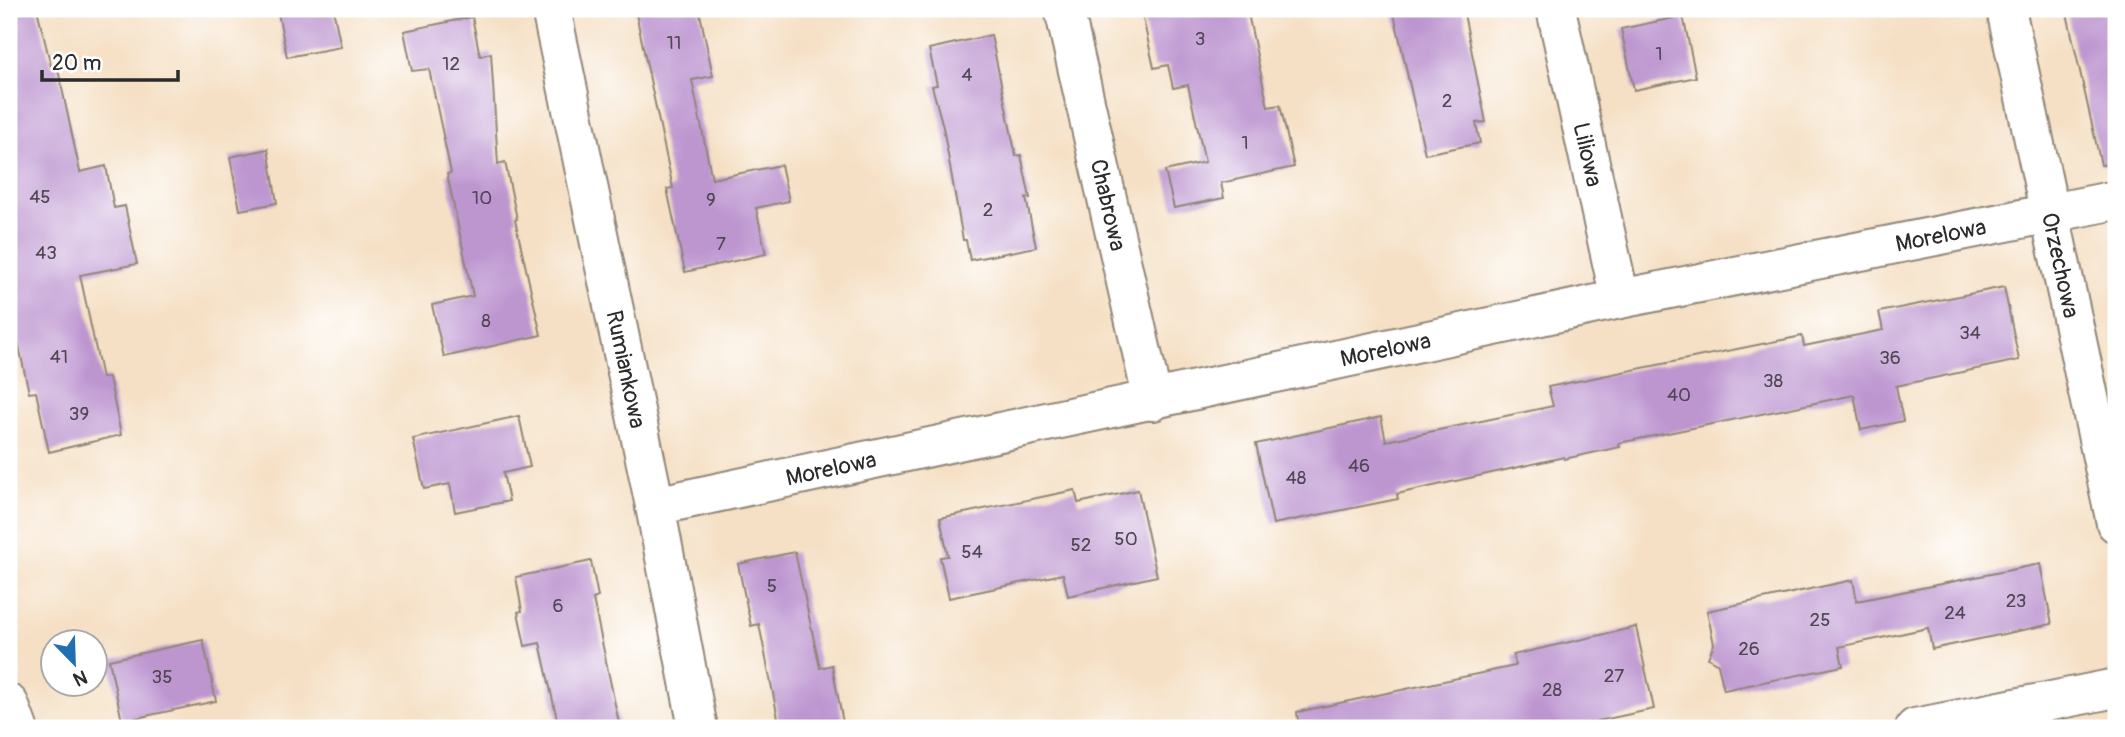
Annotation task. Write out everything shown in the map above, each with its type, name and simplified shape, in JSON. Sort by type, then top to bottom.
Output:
[{"type":"street","name":"Rumiankowa","points":[[551,9],[655,506],[698,728]]},
{"type":"street","name":"Chabrowa","points":[[1065,9],[1153,401]]},
{"type":"street","name":"Liliowa","points":[[1556,9],[1620,299]]},
{"type":"street","name":"Orzechowa","points":[[2006,9],[2116,523]]},
{"type":"street","name":"Morelowa","points":[[655,506],[1620,299],[2116,200]]},
{"type":"street","points":[[1915,728],[2116,688]]},
{"type":"street","points":[[9,704],[18,728]]},
{"type":"building","points":[[9,9],[37,9],[51,66],[57,65],[80,172],[106,166],[114,208],[125,206],[137,264],[80,275],[102,378],[109,377],[121,435],[49,452],[36,392],[29,393],[9,300]]},
{"type":"building","points":[[300,9],[333,9],[341,47],[287,57],[278,13]]},
{"type":"building","points":[[635,9],[699,9],[713,76],[692,80],[712,179],[781,165],[789,201],[756,208],[766,254],[685,272],[667,189],[673,188]]},
{"type":"building","points":[[1141,9],[1247,9],[1268,107],[1280,105],[1294,167],[1221,183],[1224,198],[1174,208],[1165,171],[1205,162],[1188,85],[1173,88],[1168,65],[1154,68]]},
{"type":"building","points":[[1393,9],[1463,9],[1486,122],[1476,123],[1480,143],[1425,154]]},
{"type":"building","points":[[2066,9],[2116,9],[2116,164],[2101,165]]},
{"type":"building","points":[[1683,16],[1696,77],[1634,90],[1621,29]]},
{"type":"building","points":[[472,17],[480,56],[491,53],[498,164],[505,162],[541,335],[444,357],[432,305],[473,296],[447,174],[451,173],[429,69],[412,71],[404,31]]},
{"type":"building","points":[[991,35],[1016,156],[1021,155],[1036,247],[970,260],[966,240],[963,240],[943,127],[932,86],[937,85],[929,49]]},
{"type":"building","points":[[268,149],[277,203],[240,210],[230,157]]},
{"type":"building","points":[[2004,287],[2019,360],[1896,386],[1903,421],[1861,430],[1854,395],[1619,443],[1620,447],[1397,494],[1398,499],[1273,524],[1256,444],[1381,417],[1386,441],[1553,406],[1548,387],[1802,336],[1804,346],[1883,330],[1879,312]]},
{"type":"building","points":[[519,416],[530,467],[503,473],[509,501],[455,512],[450,484],[424,489],[413,439]]},
{"type":"building","points":[[1075,490],[1078,503],[1138,490],[1157,576],[1068,596],[1063,574],[949,598],[940,557],[948,556],[940,518]]},
{"type":"building","points":[[795,552],[820,668],[832,665],[844,728],[780,728],[759,624],[751,626],[738,564]]},
{"type":"building","points":[[591,561],[598,597],[593,599],[620,728],[559,728],[540,643],[525,646],[518,612],[522,611],[516,577]]},
{"type":"building","points":[[2040,564],[2052,624],[1932,649],[1928,628],[1839,647],[1843,666],[1724,690],[1718,664],[1708,658],[1714,644],[1707,611],[1853,580],[1857,601]]},
{"type":"building","points":[[1636,627],[1654,709],[1565,728],[1299,728],[1297,712],[1515,666],[1513,655]]},
{"type":"building","points":[[203,640],[216,701],[122,721],[109,660]]}]
